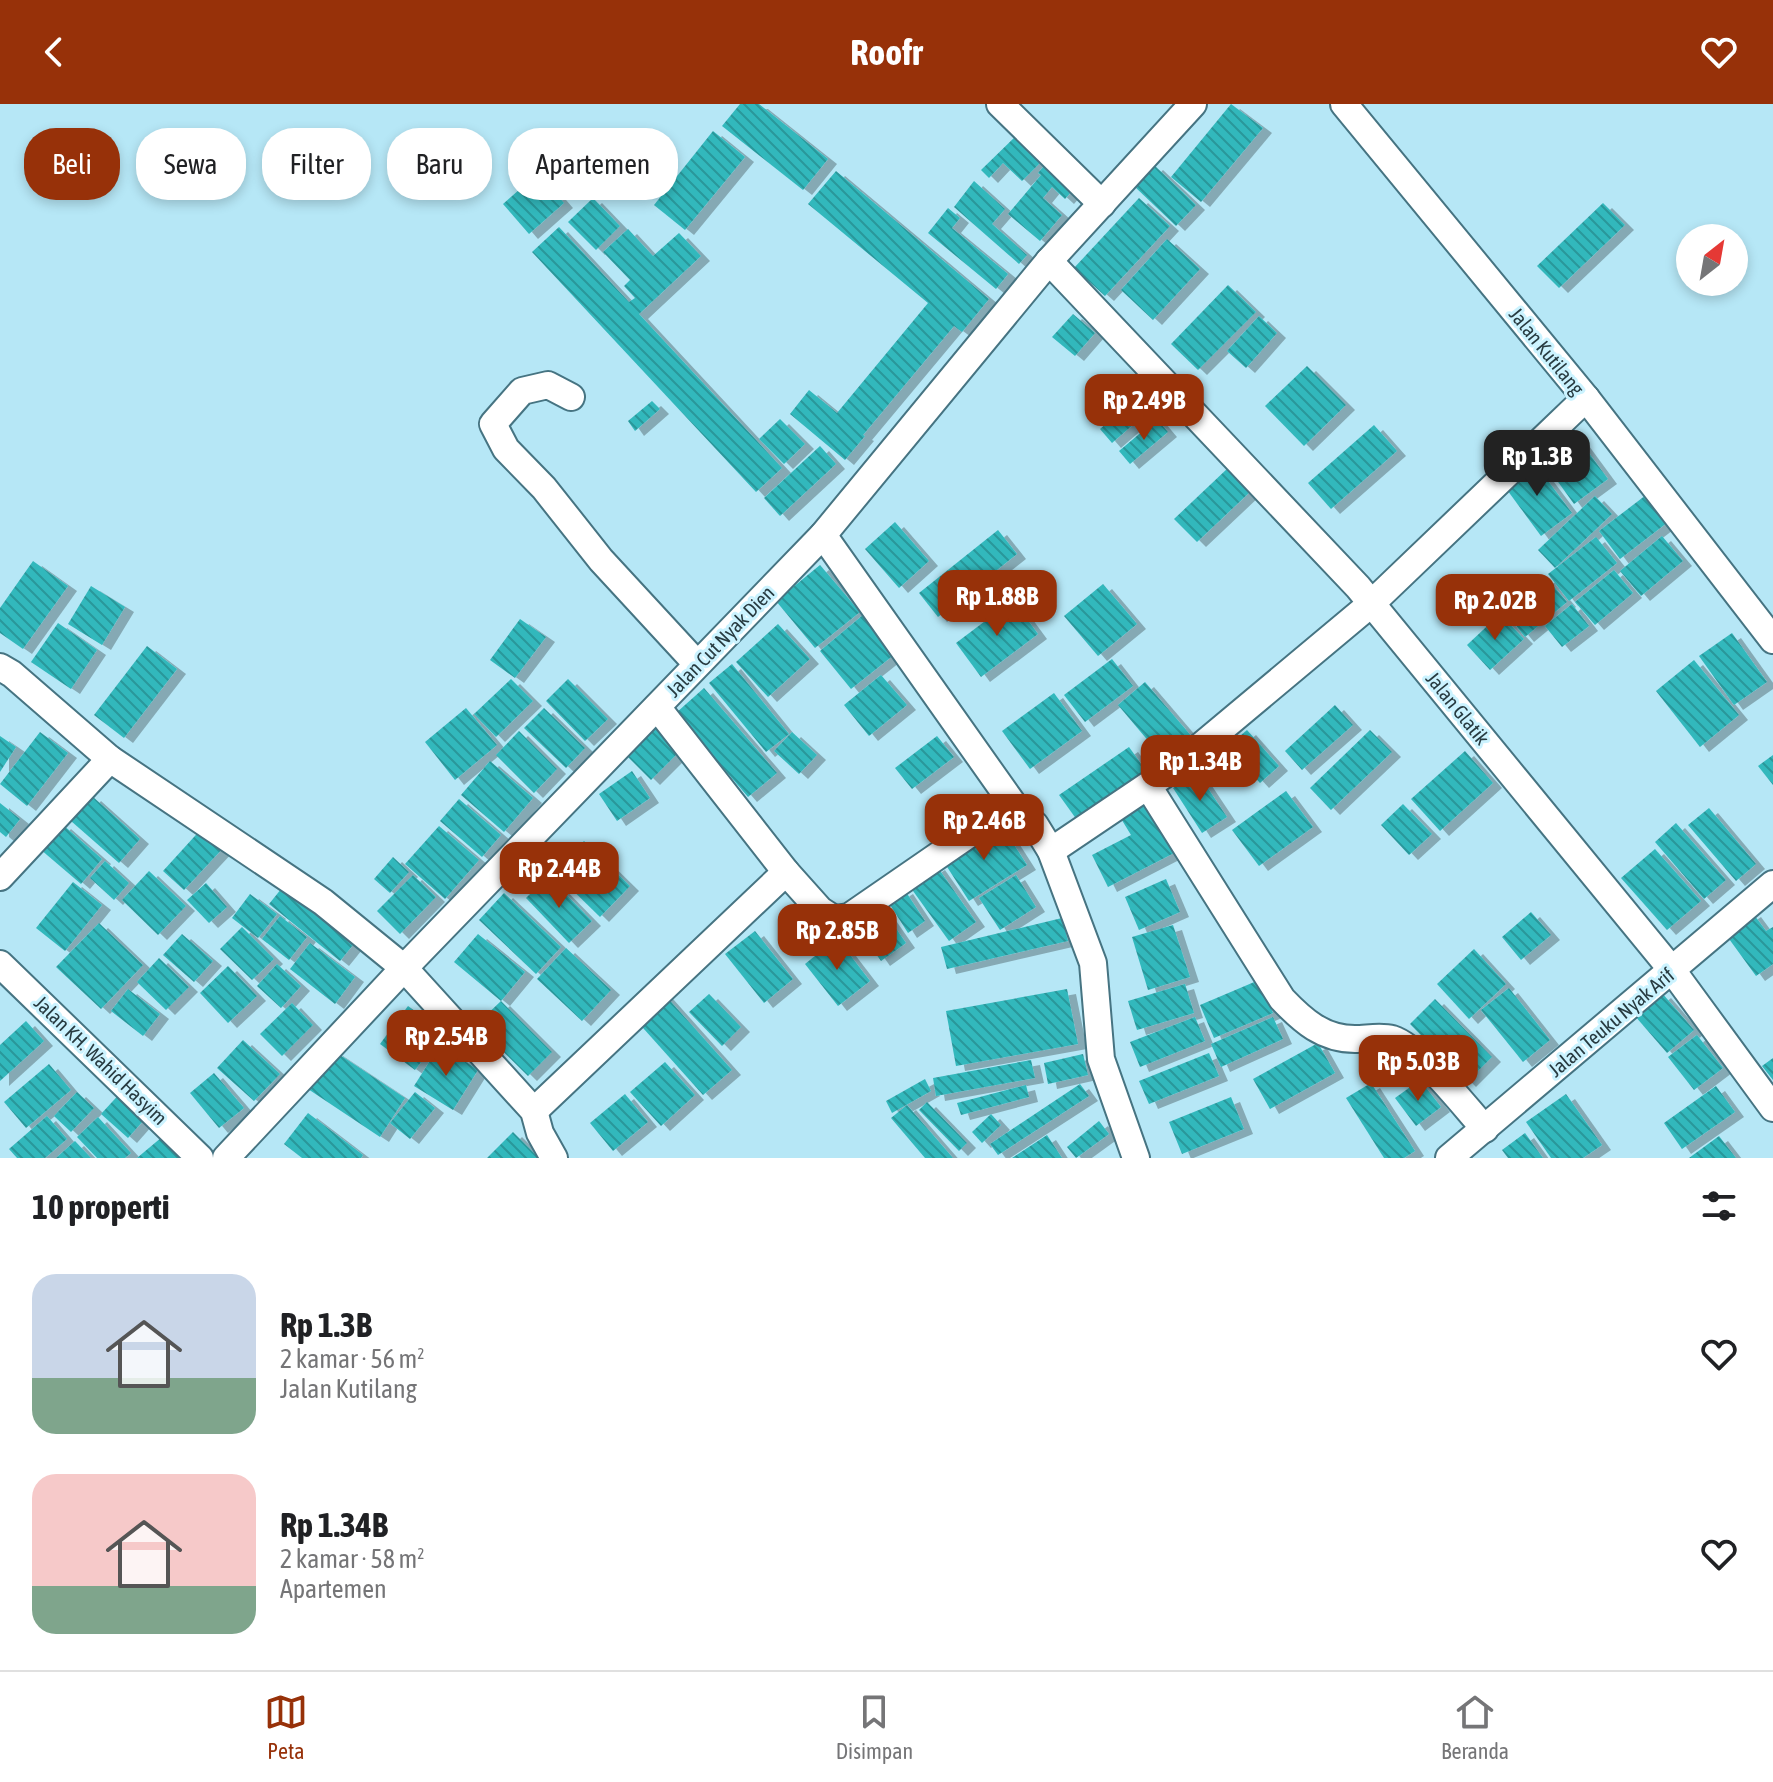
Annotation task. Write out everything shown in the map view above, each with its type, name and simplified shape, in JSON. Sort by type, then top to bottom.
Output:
[{"type":"street","points":[[1000,104],[1102,204]]},
{"type":"street","name":"Jalan Cut Nyak Dien","points":[[226,1158],[404,968],[823,535],[1049,261],[1193,104]]},
{"type":"street","name":"Jalan Kutilang","points":[[1344,104],[1586,398],[1773,640]]},
{"type":"street","name":"Jalan Glatik","points":[[1049,261],[1372,603],[1672,970],[1773,1108]]},
{"type":"street","points":[[571,397],[548,385],[522,391],[493,424],[506,449],[544,488],[601,560],[697,664]]},
{"type":"street","points":[[1051,851],[1177,766],[1372,603],[1586,398]]},
{"type":"street","points":[[823,535],[1013,804],[1035,825],[1051,851],[1093,963],[1101,1059],[1136,1158]]},
{"type":"street","points":[[0,667],[110,759],[323,902],[404,968],[534,1111],[540,1133],[554,1158]]},
{"type":"street","points":[[657,707],[786,872],[820,910],[834,919],[849,917],[1013,804]]},
{"type":"street","points":[[0,877],[110,759]]},
{"type":"street","points":[[1148,786],[1282,999],[1295,1013],[1335,1038],[1392,1039],[1406,1047],[1433,1071],[1485,1129]]},
{"type":"street","points":[[534,1111],[786,872]]},
{"type":"street","name":"Jalan Teuku Nyak Arif","points":[[1455,1156],[1773,884]]},
{"type":"street","name":"Jalan KH. Wahid Hasyim","points":[[0,964],[200,1158]]},
{"type":"building","points":[[740,104],[759,104],[828,159],[803,190],[722,126]]},
{"type":"building","points":[[1231,104],[1263,128],[1201,202],[1171,177]]},
{"type":"building","points":[[713,131],[745,157],[685,230],[654,205],[658,200],[678,200],[678,175]]},
{"type":"building","points":[[1020,132],[1046,157],[1022,181],[1003,163],[989,178],[981,170]]},
{"type":"building","points":[[1050,159],[1078,184],[1065,199],[1052,187],[1043,198],[1062,215],[1040,241],[1008,214],[1041,175],[1038,173]]},
{"type":"building","points":[[1154,165],[1196,205],[1176,226],[1134,186]]},
{"type":"building","points":[[836,171],[989,299],[962,332],[954,326],[845,460],[790,414],[809,390],[837,413],[928,303],[808,204]]},
{"type":"building","points":[[974,181],[1005,209],[992,224],[1027,255],[1019,264],[954,207]]},
{"type":"building","points":[[1139,198],[1170,226],[1105,296],[1074,268]]},
{"type":"building","points":[[508,200],[561,200],[564,203],[529,234],[503,204]]},
{"type":"building","points":[[591,200],[595,200],[620,226],[596,250],[568,222]]},
{"type":"building","points":[[1603,203],[1625,225],[1559,288],[1537,266]]},
{"type":"building","points":[[948,208],[960,218],[952,228],[1008,274],[996,289],[928,233]]},
{"type":"building","points":[[559,227],[629,302],[635,298],[624,286],[630,280],[603,252],[628,229],[653,256],[679,233],[701,256],[639,314],[782,468],[756,492],[532,252]]},
{"type":"building","points":[[1167,239],[1200,269],[1153,320],[1121,290]]},
{"type":"building","points":[[1228,285],[1256,312],[1198,370],[1171,344]]},
{"type":"building","points":[[1073,314],[1095,333],[1075,356],[1052,337]]},
{"type":"building","points":[[1259,316],[1277,333],[1246,368],[1227,351]]},
{"type":"building","points":[[1307,366],[1346,405],[1304,446],[1265,406]]},
{"type":"building","points":[[1138,396],[1150,410],[1112,443],[1100,429]]},
{"type":"building","points":[[652,401],[660,409],[635,431],[628,421]]},
{"type":"building","points":[[780,419],[805,444],[784,464],[759,439]]},
{"type":"building","points":[[1157,419],[1168,432],[1130,464],[1119,451]]},
{"type":"building","points":[[1374,425],[1397,451],[1331,509],[1308,483]]},
{"type":"building","points":[[1569,426],[1608,479],[1574,504],[1535,450]]},
{"type":"building","points":[[820,446],[836,464],[780,516],[764,498]]},
{"type":"building","points":[[1533,461],[1572,513],[1541,536],[1502,483]]},
{"type":"building","points":[[1228,468],[1251,491],[1197,542],[1174,519]]},
{"type":"building","points":[[1646,495],[1668,522],[1620,559],[1599,531]]},
{"type":"building","points":[[1595,496],[1612,514],[1555,568],[1538,550]]},
{"type":"building","points":[[895,522],[929,561],[899,588],[865,549]]},
{"type":"building","points":[[998,530],[1017,554],[938,617],[919,593]]},
{"type":"building","points":[[1662,536],[1683,561],[1641,596],[1620,571]]},
{"type":"building","points":[[1596,537],[1617,563],[1569,601],[1548,574]]},
{"type":"building","points":[[33,561],[68,586],[23,649],[0,633],[0,608]]},
{"type":"building","points":[[820,565],[860,612],[815,648],[776,601]]},
{"type":"building","points":[[1614,570],[1633,593],[1595,625],[1575,602]]},
{"type":"building","points":[[1546,577],[1567,602],[1525,637],[1504,611]]},
{"type":"building","points":[[1103,584],[1137,624],[1098,656],[1064,616]]},
{"type":"building","points":[[91,586],[125,607],[102,645],[68,624]]},
{"type":"building","points":[[1013,600],[1038,634],[981,677],[956,643]]},
{"type":"building","points":[[1572,604],[1589,626],[1562,647],[1545,626]]},
{"type":"building","points":[[1500,614],[1524,639],[1490,670],[1467,645]]},
{"type":"building","points":[[863,615],[895,654],[851,689],[820,651]]},
{"type":"building","points":[[520,619],[546,637],[515,678],[490,660]]},
{"type":"building","points":[[58,623],[97,650],[71,689],[31,662]]},
{"type":"building","points":[[778,624],[810,659],[768,697],[736,662]]},
{"type":"building","points":[[1732,633],[1767,682],[1734,705],[1699,656]]},
{"type":"building","points":[[147,646],[177,669],[124,738],[94,715]]},
{"type":"building","points":[[1112,659],[1133,686],[1085,722],[1064,695]]},
{"type":"building","points":[[1694,660],[1739,715],[1700,747],[1656,691]]},
{"type":"building","points":[[732,664],[789,734],[766,752],[709,683]]},
{"type":"building","points":[[881,675],[907,705],[869,736],[844,705]]},
{"type":"building","points":[[511,679],[533,701],[496,737],[474,714]]},
{"type":"building","points":[[568,679],[608,719],[585,741],[546,701]]},
{"type":"building","points":[[1145,682],[1193,738],[1166,762],[1118,705]]},
{"type":"building","points":[[704,688],[777,773],[748,797],[676,713]]},
{"type":"building","points":[[1054,693],[1082,731],[1030,769],[1002,731]]},
{"type":"building","points":[[1335,705],[1353,725],[1302,770],[1285,751]]},
{"type":"building","points":[[466,708],[497,745],[455,780],[425,742]]},
{"type":"building","points":[[544,708],[585,748],[566,768],[524,728]]},
{"type":"building","points":[[653,724],[680,751],[651,780],[624,753]]},
{"type":"building","points":[[1247,730],[1279,766],[1260,783],[1227,747]]},
{"type":"building","points":[[1370,730],[1392,752],[1331,810],[1310,788]]},
{"type":"building","points":[[519,731],[557,769],[534,793],[496,755]]},
{"type":"building","points":[[40,732],[68,753],[27,806],[0,784]]},
{"type":"building","points":[[792,732],[817,755],[799,774],[774,751]]},
{"type":"building","points":[[0,736],[16,747],[0,772]]},
{"type":"building","points":[[937,736],[954,757],[912,789],[895,768]]},
{"type":"building","points":[[1129,747],[1147,772],[1077,820],[1059,795]]},
{"type":"building","points":[[1465,751],[1493,783],[1440,831],[1411,799]]},
{"type":"building","points":[[1773,755],[1773,785],[1758,766]]},
{"type":"building","points":[[490,761],[533,798],[504,832],[461,795]]},
{"type":"building","points":[[632,771],[650,798],[617,821],[599,794]]},
{"type":"building","points":[[1197,772],[1227,817],[1202,833],[1173,788]]},
{"type":"building","points":[[1286,791],[1313,827],[1259,866],[1232,830]]},
{"type":"building","points":[[92,796],[140,839],[119,863],[71,821]]},
{"type":"building","points":[[459,799],[501,835],[482,857],[440,821]]},
{"type":"building","points":[[0,803],[20,819],[6,837],[0,832]]},
{"type":"building","points":[[1145,803],[1176,852],[1108,887],[1092,855],[1131,835],[1120,817]]},
{"type":"building","points":[[1403,804],[1432,834],[1409,855],[1381,825]]},
{"type":"building","points":[[1709,808],[1756,864],[1736,881],[1688,825]]},
{"type":"building","points":[[1000,823],[1027,865],[969,901],[942,859]]},
{"type":"building","points":[[1676,823],[1726,880],[1704,899],[1655,842]]},
{"type":"building","points":[[62,824],[102,859],[81,884],[40,849]]},
{"type":"building","points":[[204,826],[225,846],[184,890],[163,871]]},
{"type":"building","points":[[439,826],[479,860],[445,899],[405,864]]},
{"type":"building","points":[[584,841],[630,886],[600,917],[554,872]]},
{"type":"building","points":[[1655,849],[1701,901],[1667,930],[1621,878]]},
{"type":"building","points":[[393,857],[409,872],[390,893],[374,879]]},
{"type":"building","points":[[105,861],[129,883],[114,900],[90,878]]},
{"type":"building","points":[[936,865],[976,922],[949,941],[908,884]]},
{"type":"building","points":[[149,871],[186,906],[158,935],[122,900]]},
{"type":"building","points":[[413,875],[436,897],[400,934],[377,911]]},
{"type":"building","points":[[1016,875],[1036,907],[1000,930],[979,898]]},
{"type":"building","points":[[548,876],[592,921],[569,943],[526,898]]},
{"type":"building","points":[[1166,879],[1180,912],[1139,930],[1125,897]]},
{"type":"building","points":[[73,882],[102,905],[65,951],[36,928]]},
{"type":"building","points":[[206,883],[227,907],[209,923],[187,900]]},
{"type":"building","points":[[286,883],[357,940],[340,961],[269,904]]},
{"type":"building","points":[[904,889],[925,921],[908,933],[887,900]]},
{"type":"building","points":[[504,893],[561,947],[536,974],[479,920]]},
{"type":"building","points":[[250,894],[277,914],[258,938],[232,918]]},
{"type":"building","points":[[881,907],[906,943],[881,961],[856,925]]},
{"type":"building","points":[[1531,912],[1551,935],[1521,960],[1502,937]]},
{"type":"building","points":[[1752,912],[1766,931],[1773,927],[1773,964],[1756,976],[1724,932]]},
{"type":"building","points":[[280,916],[307,937],[289,960],[262,939]]},
{"type":"building","points":[[1062,918],[1068,941],[947,969],[941,947]]},
{"type":"building","points":[[99,923],[143,965],[101,1009],[56,967]]},
{"type":"building","points":[[1173,925],[1190,977],[1148,990],[1132,937]]},
{"type":"building","points":[[242,927],[274,959],[252,980],[220,949]]},
{"type":"building","points":[[755,931],[793,979],[764,1003],[725,954]]},
{"type":"building","points":[[182,934],[213,961],[194,982],[163,955]]},
{"type":"building","points":[[478,934],[525,972],[501,1001],[454,962]]},
{"type":"building","points":[[837,938],[870,981],[838,1006],[805,964]]},
{"type":"building","points":[[310,943],[355,977],[335,1004],[290,969]]},
{"type":"building","points":[[566,948],[611,990],[582,1021],[537,979]]},
{"type":"building","points":[[1474,949],[1506,984],[1469,1019],[1437,984]]},
{"type":"building","points":[[159,958],[189,987],[166,1010],[137,982]]},
{"type":"building","points":[[277,964],[301,986],[281,1008],[257,986]]},
{"type":"building","points":[[228,966],[257,996],[228,1023],[200,993]]},
{"type":"building","points":[[1259,980],[1273,1013],[1214,1038],[1200,1005]]},
{"type":"building","points":[[1185,984],[1194,1013],[1137,1030],[1128,1001]]},
{"type":"building","points":[[1509,988],[1550,1040],[1523,1062],[1481,1010]]},
{"type":"building","points":[[128,989],[160,1014],[143,1036],[111,1011]]},
{"type":"building","points":[[1067,989],[1078,1044],[956,1066],[946,1011]]},
{"type":"building","points":[[1662,993],[1694,1030],[1667,1053],[1635,1016]]},
{"type":"building","points":[[664,994],[732,1070],[703,1095],[635,1019]]},
{"type":"building","points":[[709,994],[741,1027],[722,1046],[689,1012]]},
{"type":"building","points":[[1435,999],[1492,1057],[1467,1082],[1410,1024]]},
{"type":"building","points":[[501,1001],[552,1052],[528,1076],[476,1025]]},
{"type":"building","points":[[292,1003],[313,1025],[282,1056],[260,1034]]},
{"type":"building","points":[[408,1006],[444,1032],[415,1070],[380,1044]]},
{"type":"building","points":[[1195,1017],[1205,1041],[1140,1067],[1130,1042]]},
{"type":"building","points":[[1273,1017],[1283,1039],[1221,1067],[1211,1044]]},
{"type":"building","points":[[26,1021],[44,1041],[0,1081],[0,1045]]},
{"type":"building","points":[[1697,1035],[1723,1068],[1694,1090],[1668,1057]]},
{"type":"building","points":[[243,1040],[280,1074],[254,1101],[217,1068]]},
{"type":"building","points":[[1318,1043],[1335,1073],[1270,1109],[1253,1079]]},
{"type":"building","points":[[440,1045],[478,1070],[453,1110],[414,1086]]},
{"type":"building","points":[[334,1051],[405,1098],[380,1137],[308,1089]]},
{"type":"building","points":[[1209,1053],[1219,1076],[1149,1104],[1139,1081]]},
{"type":"building","points":[[1083,1054],[1088,1075],[1048,1084],[1044,1063]]},
{"type":"building","points":[[1773,1058],[1773,1080],[1762,1066]]},
{"type":"building","points":[[1031,1060],[1035,1078],[936,1096],[933,1078]]},
{"type":"building","points":[[665,1062],[695,1095],[661,1126],[630,1092]]},
{"type":"building","points":[[49,1064],[71,1090],[26,1128],[4,1102]]},
{"type":"building","points":[[214,1073],[244,1108],[219,1128],[190,1093]]},
{"type":"building","points":[[925,1079],[931,1091],[892,1113],[886,1101]]},
{"type":"building","points":[[1420,1080],[1441,1107],[1416,1126],[1395,1098]]},
{"type":"building","points":[[1371,1083],[1415,1151],[1404,1158],[1384,1158],[1346,1098]]},
{"type":"building","points":[[1080,1084],[1089,1096],[998,1155],[990,1144]]},
{"type":"building","points":[[1026,1085],[1029,1097],[961,1115],[957,1103]]},
{"type":"building","points":[[1716,1086],[1735,1112],[1682,1149],[1664,1123]]},
{"type":"building","points":[[124,1089],[150,1113],[128,1138],[101,1114]]},
{"type":"building","points":[[77,1092],[94,1108],[71,1132],[54,1116]]},
{"type":"building","points":[[415,1092],[435,1108],[410,1139],[390,1123]]},
{"type":"building","points":[[625,1094],[648,1122],[613,1151],[590,1123]]},
{"type":"building","points":[[1566,1094],[1602,1145],[1583,1158],[1551,1158],[1526,1122]]},
{"type":"building","points":[[1231,1097],[1244,1129],[1182,1154],[1169,1122]]},
{"type":"building","points":[[927,1102],[967,1143],[959,1151],[919,1110]]},
{"type":"building","points":[[907,1105],[953,1158],[925,1158],[891,1118]]},
{"type":"building","points":[[308,1113],[363,1155],[361,1158],[302,1158],[284,1144]]},
{"type":"building","points":[[991,1114],[1001,1125],[982,1143],[972,1132]]},
{"type":"building","points":[[47,1116],[67,1139],[45,1158],[17,1158],[9,1149]]},
{"type":"building","points":[[98,1117],[131,1153],[125,1158],[97,1158],[77,1137]]},
{"type":"building","points":[[1099,1121],[1109,1134],[1076,1158],[1067,1147]]},
{"type":"building","points":[[513,1132],[539,1158],[487,1158]]},
{"type":"building","points":[[1525,1133],[1543,1158],[1508,1158],[1502,1150]]},
{"type":"building","points":[[1047,1135],[1062,1158],[1012,1158]]},
{"type":"building","points":[[1719,1136],[1736,1158],[1689,1158]]},
{"type":"building","points":[[162,1137],[179,1158],[137,1158]]},
{"type":"building","points":[[75,1141],[91,1158],[56,1158]]}]
